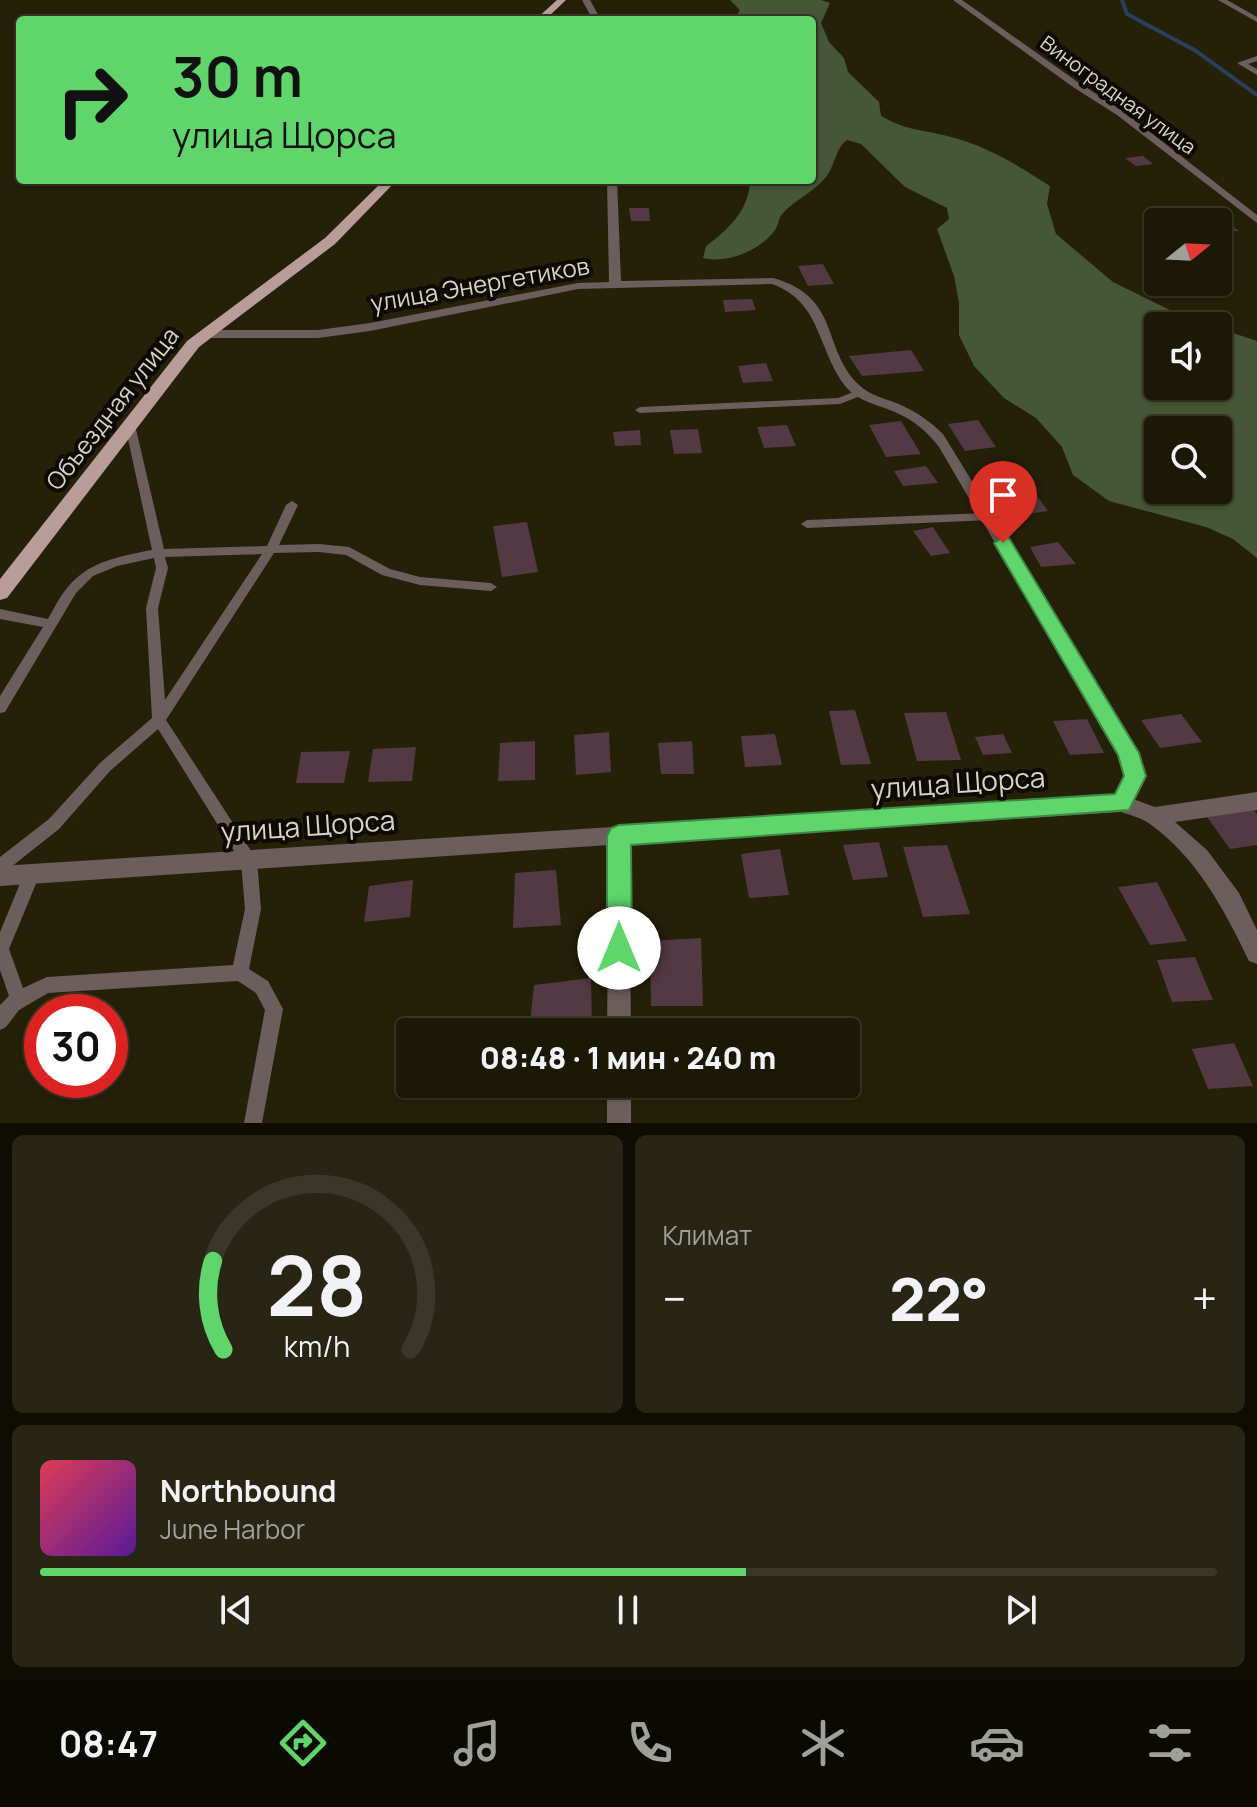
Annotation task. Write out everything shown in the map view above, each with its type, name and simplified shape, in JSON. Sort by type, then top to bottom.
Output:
[{"type":"main road","points":[[544,16],[562,0]]},
{"type":"main road","name":"Объездная улица","points":[[0,593],[204,334],[330,241],[387,184]]},
{"type":"street","name":"Виноградная улица","points":[[957,0],[1120,113],[1257,220]]},
{"type":"street","points":[[1222,0],[1257,20]]},
{"type":"street","points":[[1257,58],[1242,60],[1241,63],[1257,73]]},
{"type":"street","points":[[612,184],[615,285]]},
{"type":"street","name":"улица Энергетиков","points":[[204,334],[318,334],[370,327],[578,286],[773,281],[787,284],[801,293],[815,311],[853,387],[861,392]]},
{"type":"street","points":[[861,392],[933,427],[1128,753],[1135,776],[1121,803]]},
{"type":"street","name":"улица Щорса","points":[[1155,816],[1257,801]]},
{"type":"street","name":"улица Щорса","points":[[0,876],[1121,803],[1155,816],[1200,857],[1231,900],[1257,953]]},
{"type":"street","points":[[619,836],[619,1018]]},
{"type":"street","points":[[619,1098],[619,1123]]},
{"type":"lane","points":[[640,410],[840,401],[861,392]]},
{"type":"lane","points":[[130,425],[162,568],[152,608],[159,720],[249,860],[253,909],[240,973]]},
{"type":"lane","points":[[0,866],[54,824],[105,767],[159,720],[270,551],[292,505]]},
{"type":"lane","points":[[807,524],[987,517]]},
{"type":"lane","points":[[0,708],[72,590],[89,573],[114,562],[159,553],[319,548],[349,551],[386,572],[420,581],[491,587]]},
{"type":"lane","points":[[0,614],[51,624]]},
{"type":"lane","points":[[19,999],[1,949],[32,874]]},
{"type":"lane","points":[[0,1021],[3,1013],[19,999],[47,985],[240,973],[262,987],[274,1009],[253,1123]]},
{"type":"green space","points":[[730,0],[821,0],[830,3],[821,23],[829,42],[844,58],[848,72],[879,102],[881,116],[906,127],[975,145],[1001,156],[1050,186],[1047,204],[1056,234],[1113,282],[1174,312],[1144,312],[1144,400],[1232,400],[1232,333],[1257,341],[1257,558],[1233,539],[1206,527],[1109,501],[1073,475],[1062,447],[1036,418],[1004,398],[974,366],[959,335],[959,303],[954,276],[937,229],[949,219],[947,208],[905,187],[861,144],[847,140],[843,143],[826,177],[783,213],[775,230],[761,244],[732,257],[703,258],[706,246],[730,226],[742,209],[750,184],[816,184],[816,16],[736,16],[740,10]]},
{"type":"building","points":[[1184,141],[1198,150],[1182,152],[1169,142]]},
{"type":"building","points":[[1143,156],[1153,164],[1136,166],[1125,158]]},
{"type":"building","points":[[629,208],[649,208],[650,221],[631,221]]},
{"type":"building","points":[[823,264],[834,284],[808,286],[798,266]]},
{"type":"building","points":[[752,299],[756,310],[725,312],[723,300]]},
{"type":"building","points":[[911,350],[924,371],[862,376],[849,356]]},
{"type":"building","points":[[766,363],[773,381],[743,383],[738,366]]},
{"type":"building","points":[[978,420],[996,447],[965,451],[948,424]]},
{"type":"building","points":[[901,421],[921,454],[886,457],[869,425]]},
{"type":"building","points":[[787,425],[796,446],[764,448],[757,427]]},
{"type":"building","points":[[698,429],[702,453],[674,454],[670,430]]},
{"type":"building","points":[[640,430],[641,445],[615,446],[613,432]]},
{"type":"building","points":[[926,466],[938,483],[903,486],[894,471]]},
{"type":"building","points":[[1022,475],[1048,511],[1008,517],[985,480]]},
{"type":"building","points":[[527,522],[538,572],[502,577],[493,526]]},
{"type":"building","points":[[933,527],[950,553],[931,556],[913,531]]},
{"type":"building","points":[[1058,542],[1076,564],[1041,567],[1030,547]]},
{"type":"building","points":[[855,710],[871,764],[841,765],[829,711]]},
{"type":"building","points":[[946,712],[961,760],[917,761],[904,713]]},
{"type":"building","points":[[1181,714],[1202,742],[1160,748],[1141,720]]},
{"type":"building","points":[[1087,719],[1104,753],[1070,755],[1053,721]]},
{"type":"building","points":[[609,732],[611,772],[576,775],[574,735]]},
{"type":"building","points":[[775,734],[782,765],[745,767],[741,736]]},
{"type":"building","points":[[1003,734],[1012,753],[983,755],[975,737]]},
{"type":"building","points":[[535,741],[535,780],[498,781],[500,743]]},
{"type":"building","points":[[692,741],[694,774],[661,774],[658,743]]},
{"type":"building","points":[[416,747],[412,781],[368,782],[373,749]]},
{"type":"building","points":[[350,751],[344,783],[296,783],[301,752]]},
{"type":"building","points":[[1254,810],[1257,814],[1257,845],[1230,849],[1207,817]]},
{"type":"building","points":[[879,842],[888,877],[853,880],[843,845]]},
{"type":"building","points":[[947,845],[970,914],[923,917],[903,847]]},
{"type":"building","points":[[780,849],[789,895],[749,898],[741,854]]},
{"type":"building","points":[[556,870],[561,925],[513,928],[515,873]]},
{"type":"building","points":[[413,880],[410,917],[364,922],[369,886]]},
{"type":"building","points":[[1157,882],[1187,941],[1150,945],[1118,887]]},
{"type":"building","points":[[701,938],[703,1006],[651,1006],[650,941]]},
{"type":"building","points":[[1195,957],[1213,1000],[1172,1002],[1157,960]]},
{"type":"building","points":[[591,978],[592,1018],[530,1018],[534,985]]},
{"type":"building","points":[[1234,1043],[1253,1086],[1208,1089],[1192,1049]]},
{"type":"waterway","points":[[1122,0],[1127,14],[1196,51],[1257,95]]},
{"type":"route","points":[[619,948],[619,836],[1121,803],[1135,776],[1128,753],[1003,543]]}]
